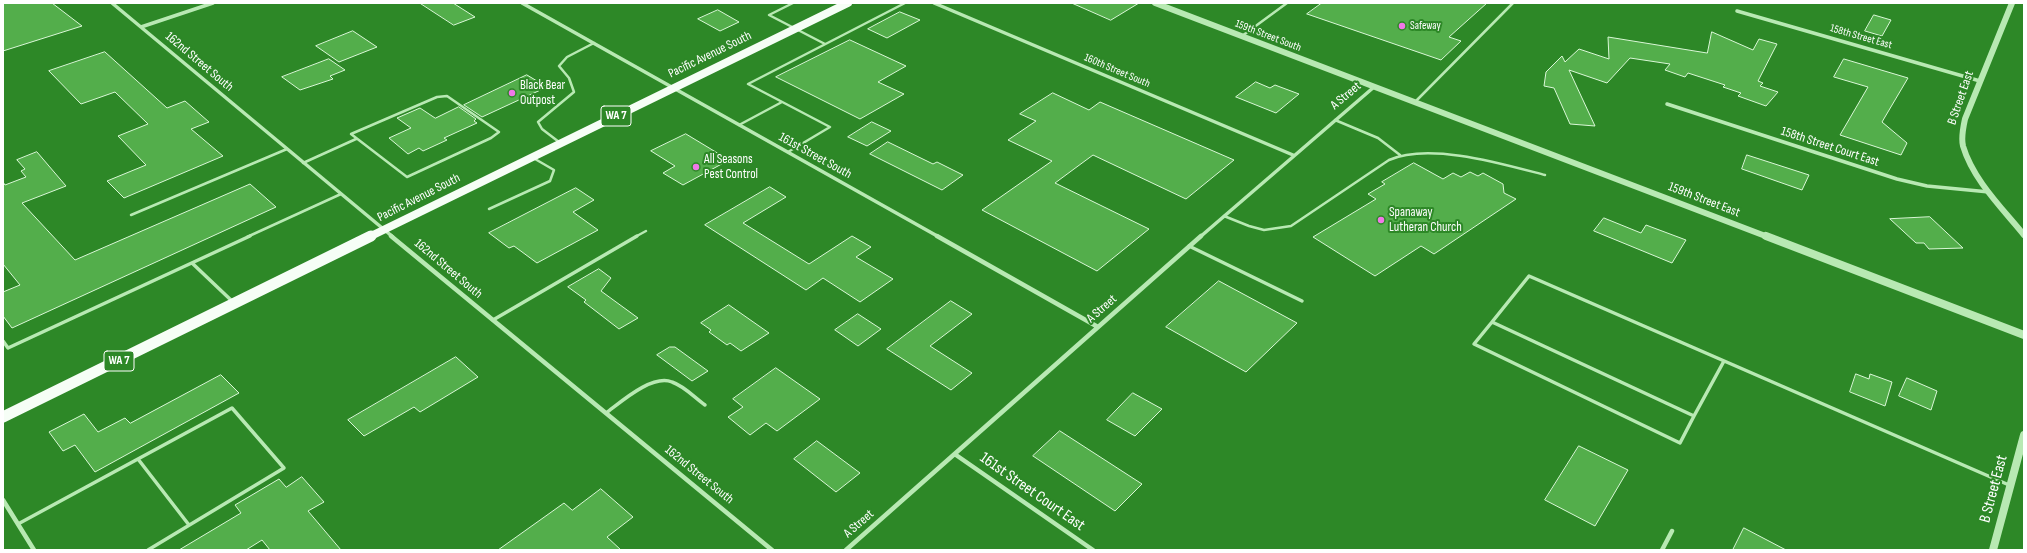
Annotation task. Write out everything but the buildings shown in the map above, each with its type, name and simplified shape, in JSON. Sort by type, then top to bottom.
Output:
[{"type":"main road","name":"Pacific Avenue South","points":[[3,417],[848,3]]},
{"type":"street","name":"162nd Street South","points":[[112,3],[287,150],[772,550]]},
{"type":"street","points":[[141,27],[213,3]]},
{"type":"street","name":"161st Street South","points":[[524,3],[1098,327]]},
{"type":"street","name":"160th Street South","points":[[934,3],[1293,155]]},
{"type":"street","name":"159th Street South","points":[[1155,3],[1240,37],[1374,87]]},
{"type":"street","name":"B Street East","points":[[2012,3],[1965,119],[1962,135],[1963,146],[1969,160],[1990,192],[2024,235]]},
{"type":"street","name":"158th Street East","points":[[1737,11],[1980,81]]},
{"type":"street","name":"A Street","points":[[846,550],[956,455],[1189,246],[1293,155],[1374,87]]},
{"type":"street","name":"159th Street East","points":[[1374,87],[2024,335]]},
{"type":"street","name":"158th Street Court East","points":[[1667,104],[1898,179],[1927,186],[1990,192]]},
{"type":"street","name":"B Street East","points":[[1993,550],[2024,435]]},
{"type":"street","name":"161st Street Court East","points":[[956,455],[1093,550]]},
{"type":"street","points":[[3,500],[34,550]]},
{"type":"street","points":[[1662,550],[1672,531]]},
{"type":"lane","points":[[793,3],[769,15],[772,18],[826,44]]},
{"type":"lane","points":[[788,152],[830,127],[748,84],[906,3]]},
{"type":"lane","points":[[1240,37],[1288,3]]},
{"type":"lane","points":[[1414,102],[1513,3]]},
{"type":"lane","points":[[560,143],[542,129],[538,122],[546,113],[564,102],[574,92],[569,78],[559,66],[567,57],[594,43]]},
{"type":"lane","points":[[437,96],[448,96],[497,129],[499,132],[491,138],[407,178],[356,139],[351,134],[437,96]]},
{"type":"lane","points":[[739,125],[782,102]]},
{"type":"lane","points":[[1335,120],[1378,138],[1400,155]]},
{"type":"lane","points":[[303,163],[356,139]]},
{"type":"lane","points":[[131,215],[287,150]]},
{"type":"lane","points":[[1224,216],[1254,229],[1278,231],[1291,226],[1389,160],[1400,155],[1418,153],[1445,154],[1500,164],[1545,175]]},
{"type":"lane","points":[[489,209],[550,180],[554,170],[532,157]]},
{"type":"lane","points":[[3,341],[8,348],[341,194]]},
{"type":"lane","points":[[493,320],[646,231]]},
{"type":"lane","points":[[1189,246],[1302,301]]},
{"type":"lane","points":[[192,263],[236,304]]},
{"type":"lane","points":[[1724,361],[1680,443],[1474,344],[1529,276],[1724,361],[2010,486]]},
{"type":"lane","points":[[1492,322],[1694,416]]},
{"type":"lane","points":[[606,413],[650,383],[665,379],[672,382],[705,405]]},
{"type":"lane","points":[[18,524],[232,408],[284,468],[148,550]]},
{"type":"lane","points":[[138,459],[189,525]]},
{"type":"place","name":"Safeway","points":[[1402,26]]},
{"type":"place","name":"Black Bear Outpost","points":[[512,93]]},
{"type":"place","name":"All Seasons Pest Control","points":[[696,167]]},
{"type":"place","name":"Spanaway Lutheran Church","points":[[1381,220]]}]
